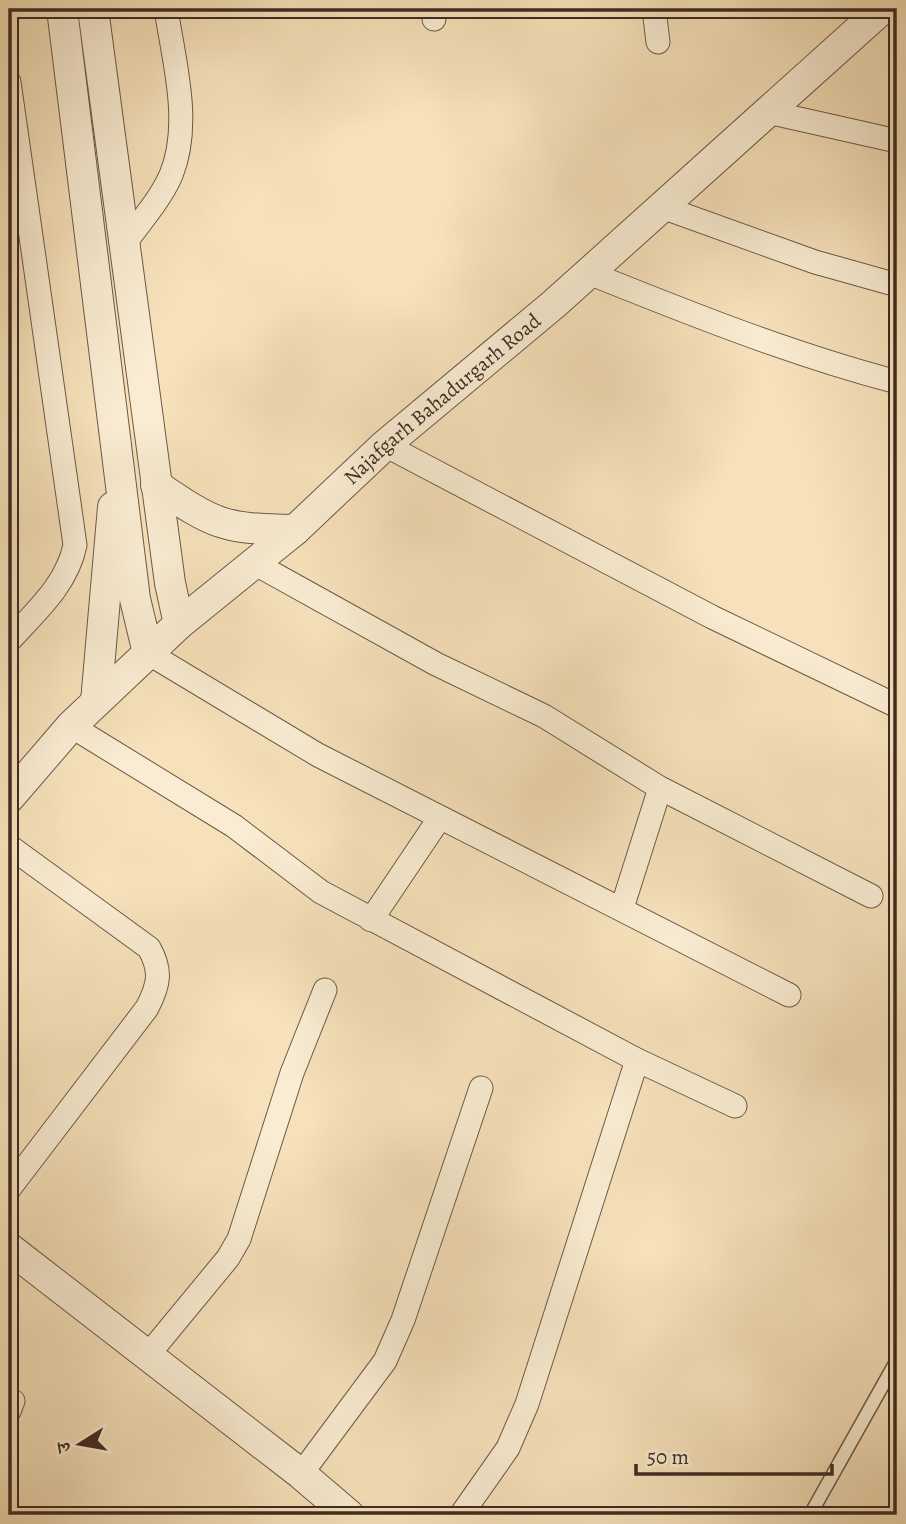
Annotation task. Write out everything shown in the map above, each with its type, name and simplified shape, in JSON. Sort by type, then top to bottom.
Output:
[{"type":"street","points":[[62,9],[135,598],[148,653],[318,755],[789,995]]},
{"type":"street","points":[[93,9],[156,485],[170,583],[179,624]]},
{"type":"street","points":[[125,243],[170,176],[180,144],[181,119],[166,9]]},
{"type":"street","points":[[654,9],[658,43]]},
{"type":"street","name":"Najafgarh Bahadurgarh Road","points":[[9,798],[71,726],[179,624],[295,530],[385,445],[589,273],[882,9]]},
{"type":"street","points":[[9,82],[75,545],[71,566],[9,641]]},
{"type":"street","points":[[768,112],[897,141]]},
{"type":"street","points":[[662,207],[815,262],[897,285]]},
{"type":"street","points":[[589,273],[705,321],[842,368],[897,382]]},
{"type":"street","points":[[385,445],[690,606],[897,706]]},
{"type":"street","points":[[96,702],[104,580],[118,462]]},
{"type":"street","points":[[156,485],[204,517],[225,526],[295,530]]},
{"type":"street","points":[[254,563],[436,664],[544,716],[660,788],[871,896]]},
{"type":"street","points":[[71,726],[234,826],[321,892],[637,1060],[735,1106]]},
{"type":"street","points":[[622,908],[660,788]]},
{"type":"street","points":[[372,920],[439,819]]},
{"type":"street","points":[[9,846],[149,948],[160,966],[156,989],[147,1008],[9,1189]]},
{"type":"street","points":[[148,1355],[228,1258],[239,1239],[288,1086],[325,990]]},
{"type":"street","points":[[461,1515],[508,1448],[527,1404],[637,1060]]},
{"type":"street","points":[[302,1474],[385,1361],[403,1320],[481,1088]]},
{"type":"street","points":[[9,1248],[302,1474],[349,1515]]},
{"type":"lane","points":[[810,1515],[897,1360]]}]
